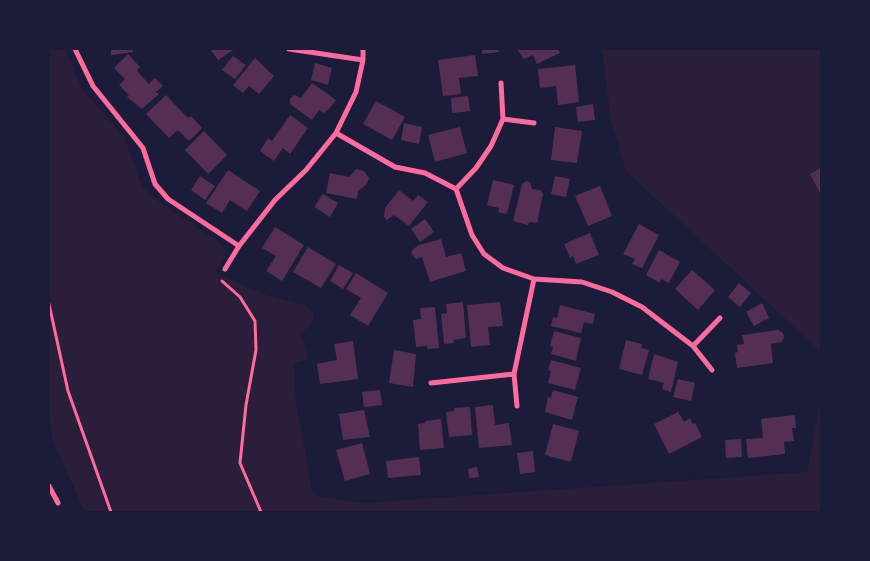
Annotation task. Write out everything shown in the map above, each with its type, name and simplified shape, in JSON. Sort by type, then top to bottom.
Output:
[{"type":"street","points":[[75,49],[92,86],[143,148],[155,184],[168,199],[239,246]]},
{"type":"street","points":[[290,49],[363,60]]},
{"type":"street","points":[[225,269],[239,246],[275,200],[306,170],[336,133],[356,92],[363,60],[363,49]]},
{"type":"street","points":[[456,189],[476,168],[492,146],[503,119],[501,83]]},
{"type":"street","points":[[503,119],[534,123]]},
{"type":"street","points":[[336,133],[395,167],[425,174],[456,189],[472,235],[484,254],[503,268],[534,279],[582,282],[612,292],[642,307],[693,346],[712,370]]},
{"type":"street","points":[[517,406],[514,374],[534,279]]},
{"type":"street","points":[[693,346],[720,318]]},
{"type":"street","points":[[431,383],[514,374]]},
{"type":"street","points":[[49,486],[58,502]]},
{"type":"path","points":[[225,269],[219,278],[240,297],[255,321],[256,350],[246,405],[240,463],[261,512]]},
{"type":"path","points":[[49,304],[68,391],[111,512]]},
{"type":"shaded area","points":[[49,49],[65,49],[83,91],[124,136],[142,187],[161,203],[219,242],[225,249],[223,260],[215,273],[266,295],[304,305],[314,313],[311,326],[300,333],[309,359],[294,363],[296,402],[313,495],[363,503],[807,472],[821,398],[821,512],[85,512],[53,441],[49,415]]},
{"type":"shaded area","points":[[602,49],[821,49],[821,352],[626,171],[611,122]]},
{"type":"building","points":[[111,49],[133,49],[133,52],[111,55]]},
{"type":"building","points":[[210,49],[235,49],[218,60]]},
{"type":"building","points":[[482,49],[499,49],[499,52],[482,54]]},
{"type":"building","points":[[517,49],[558,49],[560,53],[537,64],[533,55],[524,59]]},
{"type":"building","points":[[128,54],[140,67],[137,71],[149,84],[155,78],[163,86],[156,92],[159,94],[142,109],[127,97],[129,95],[119,85],[125,79],[114,68]]},
{"type":"building","points":[[475,55],[478,76],[459,78],[461,94],[443,96],[438,60]]},
{"type":"building","points":[[233,56],[246,65],[235,79],[222,70]]},
{"type":"building","points":[[255,58],[274,76],[259,94],[249,86],[243,93],[233,85]]},
{"type":"building","points":[[315,63],[332,68],[328,85],[311,80]]},
{"type":"building","points":[[575,65],[579,102],[558,105],[556,86],[540,88],[538,69]]},
{"type":"building","points":[[312,83],[336,100],[324,113],[319,110],[312,120],[290,104],[290,99],[294,95],[301,98]]},
{"type":"building","points":[[166,95],[188,118],[191,116],[202,128],[189,141],[178,130],[169,138],[146,114]]},
{"type":"building","points":[[468,96],[470,111],[452,113],[451,98]]},
{"type":"building","points":[[376,101],[405,117],[392,140],[363,124]]},
{"type":"building","points":[[593,104],[595,120],[578,122],[576,107]]},
{"type":"building","points":[[290,115],[308,128],[290,154],[283,148],[274,161],[260,151],[268,138],[272,141]]},
{"type":"building","points":[[404,123],[422,127],[419,144],[401,140]]},
{"type":"building","points":[[460,127],[467,153],[435,162],[428,135]]},
{"type":"building","points":[[555,127],[582,131],[577,163],[551,160]]},
{"type":"building","points":[[204,131],[227,155],[208,174],[185,150]]},
{"type":"building","points":[[821,168],[821,195],[810,174]]},
{"type":"building","points":[[356,169],[364,171],[369,178],[367,184],[358,191],[357,199],[326,193],[330,173],[349,177]]},
{"type":"building","points":[[228,170],[260,191],[247,211],[230,200],[222,213],[206,203]]},
{"type":"building","points":[[200,176],[215,186],[205,200],[191,190]]},
{"type":"building","points":[[555,176],[570,179],[566,197],[551,194]]},
{"type":"building","points":[[493,180],[514,185],[507,214],[498,212],[499,208],[487,205]]},
{"type":"building","points":[[526,181],[530,182],[532,189],[540,190],[543,194],[537,223],[529,222],[528,225],[513,221],[522,184]]},
{"type":"building","points":[[600,186],[612,216],[588,226],[575,196]]},
{"type":"building","points":[[399,190],[413,201],[418,195],[428,202],[409,226],[394,215],[387,220],[384,217],[385,208]]},
{"type":"building","points":[[323,194],[338,203],[330,217],[314,207]]},
{"type":"building","points":[[425,219],[434,232],[420,242],[411,229]]},
{"type":"building","points":[[639,224],[659,235],[642,268],[632,264],[635,259],[623,254]]},
{"type":"building","points":[[275,227],[304,245],[282,281],[266,271],[276,256],[262,248]]},
{"type":"building","points":[[590,233],[599,255],[576,264],[573,256],[570,258],[564,244]]},
{"type":"building","points":[[441,239],[446,257],[461,253],[466,271],[430,282],[422,257],[416,259],[411,253],[419,245]]},
{"type":"building","points":[[308,247],[336,264],[321,288],[293,272]]},
{"type":"building","points":[[659,250],[680,262],[669,283],[661,279],[660,283],[646,275]]},
{"type":"building","points":[[339,265],[353,273],[343,289],[330,281]]},
{"type":"building","points":[[692,270],[715,290],[698,310],[675,289]]},
{"type":"building","points":[[356,273],[388,293],[368,326],[350,315],[361,298],[346,289]]},
{"type":"building","points":[[739,283],[751,293],[740,307],[728,297]]},
{"type":"building","points":[[463,302],[466,338],[453,340],[454,343],[444,344],[441,314],[447,313],[446,304]]},
{"type":"building","points":[[500,302],[503,326],[488,327],[490,345],[471,347],[467,305]]},
{"type":"building","points":[[762,303],[769,318],[754,326],[746,312]]},
{"type":"building","points":[[560,305],[595,314],[593,324],[584,322],[581,333],[551,326],[553,317],[557,318]]},
{"type":"building","points":[[435,307],[439,348],[427,349],[427,346],[416,347],[413,320],[421,319],[420,308]]},
{"type":"building","points":[[778,330],[783,333],[784,338],[781,342],[771,344],[773,363],[737,368],[735,353],[738,352],[737,345],[744,344],[742,335]]},
{"type":"building","points":[[554,331],[581,338],[576,361],[551,354],[553,347],[550,346]]},
{"type":"building","points":[[626,340],[642,344],[641,348],[649,350],[642,375],[619,369]]},
{"type":"building","points":[[353,341],[358,379],[320,384],[317,364],[337,360],[334,344]]},
{"type":"building","points":[[394,350],[416,354],[413,387],[389,383]]},
{"type":"building","points":[[654,354],[678,362],[671,392],[662,389],[664,383],[648,379]]},
{"type":"building","points":[[551,360],[581,368],[575,390],[548,383],[551,371],[548,370]]},
{"type":"building","points":[[678,379],[695,383],[691,401],[673,397]]},
{"type":"building","points":[[380,390],[382,405],[364,407],[362,392]]},
{"type":"building","points":[[553,390],[578,397],[572,420],[545,412],[548,397],[551,398]]},
{"type":"building","points":[[493,405],[495,425],[509,423],[512,445],[479,448],[475,407]]},
{"type":"building","points":[[470,407],[472,435],[449,437],[446,412],[454,411],[454,408]]},
{"type":"building","points":[[364,410],[370,437],[343,440],[339,414]]},
{"type":"building","points":[[678,412],[684,422],[690,418],[693,424],[695,423],[702,437],[669,454],[654,424]]},
{"type":"building","points":[[795,415],[796,428],[792,428],[794,441],[784,442],[785,454],[748,458],[746,439],[763,438],[761,419]]},
{"type":"building","points":[[441,419],[444,448],[420,450],[418,424]]},
{"type":"building","points":[[553,424],[579,431],[571,462],[545,455]]},
{"type":"building","points":[[741,439],[742,457],[726,458],[725,440]]},
{"type":"building","points":[[362,443],[370,474],[345,481],[336,450]]},
{"type":"building","points":[[533,451],[535,472],[520,474],[517,453]]},
{"type":"building","points":[[419,457],[421,475],[388,478],[386,461]]},
{"type":"building","points":[[477,467],[479,477],[469,478],[468,469]]}]
